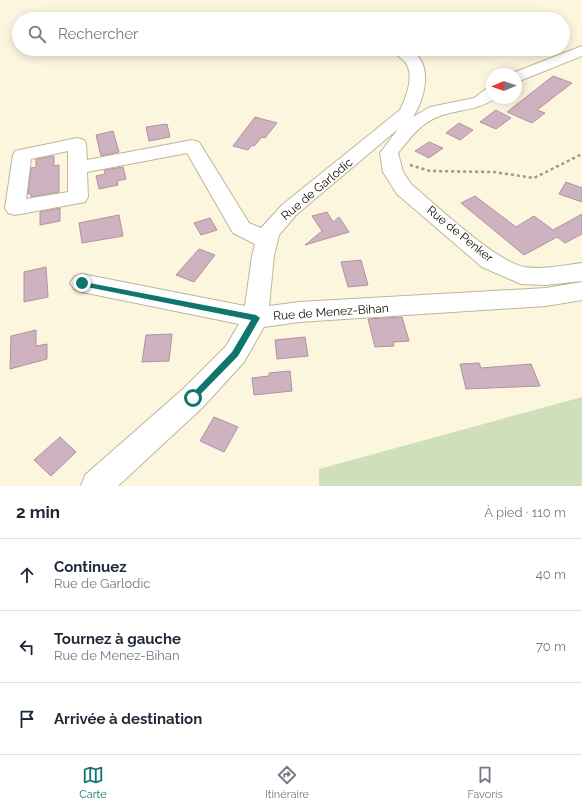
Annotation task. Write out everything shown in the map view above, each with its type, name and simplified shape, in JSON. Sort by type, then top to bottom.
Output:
[{"type":"street","points":[[570,56],[582,51]]},
{"type":"street","name":"Rue de Garlodic","points":[[96,486],[193,398],[235,354],[256,318],[263,256],[269,233],[289,210],[364,150],[407,113],[414,99],[416,80],[415,64],[408,56]]},
{"type":"street","points":[[522,75],[569,56]]},
{"type":"street","points":[[364,150],[389,153],[411,125],[436,111],[479,102],[486,97]]},
{"type":"street","points":[[77,168],[192,146],[241,228],[267,240]]},
{"type":"street","name":"Rue de Penker","points":[[389,153],[393,172],[404,189],[490,261],[521,275],[546,276],[582,272]]},
{"type":"street","name":"Rue de Menez-Bihan","points":[[82,283],[256,318],[300,312],[546,297],[582,291]]},
{"type":"path","points":[[389,153],[414,167],[430,171],[494,172],[534,178],[582,154]]},
{"type":"green space","points":[[582,397],[582,486],[319,486],[319,469]]},
{"type":"building","points":[[553,76],[572,83],[537,110],[545,113],[532,123],[507,112],[517,104],[522,104],[522,100]]},
{"type":"building","points":[[496,110],[511,118],[496,129],[480,122]]},
{"type":"building","points":[[255,117],[277,123],[265,138],[262,137],[248,150],[233,146]]},
{"type":"building","points":[[459,123],[473,130],[460,140],[446,133]]},
{"type":"building","points":[[167,124],[170,137],[149,141],[146,127]]},
{"type":"building","points":[[113,131],[119,152],[101,156],[96,135]]},
{"type":"building","points":[[429,142],[443,148],[429,158],[415,151]]},
{"type":"building","points":[[54,156],[54,166],[59,165],[59,192],[31,197],[31,194],[28,194],[31,168],[36,167],[36,159]]},
{"type":"building","points":[[123,167],[126,179],[117,181],[118,185],[99,189],[96,176],[105,174],[104,170]]},
{"type":"building","points":[[566,182],[582,188],[582,202],[559,194]]},
{"type":"building","points":[[475,196],[516,227],[534,216],[553,230],[582,214],[582,234],[565,243],[557,237],[524,255],[461,203]]},
{"type":"building","points":[[60,208],[60,221],[40,225],[40,212]]},
{"type":"building","points":[[327,212],[333,222],[339,217],[349,232],[305,245],[322,231],[312,216]]},
{"type":"building","points":[[119,215],[123,236],[82,243],[79,223]]},
{"type":"building","points":[[210,218],[217,230],[201,235],[194,223]]},
{"type":"building","points":[[199,249],[215,255],[194,282],[176,275]]},
{"type":"building","points":[[361,260],[368,285],[348,287],[341,262]]},
{"type":"building","points":[[46,267],[48,297],[24,302],[24,272]]},
{"type":"building","points":[[402,317],[409,341],[393,342],[394,346],[375,347],[368,319]]},
{"type":"building","points":[[36,330],[36,346],[47,344],[47,359],[10,369],[11,336]]},
{"type":"building","points":[[172,334],[169,361],[142,362],[146,335]]},
{"type":"building","points":[[305,337],[308,356],[277,359],[275,340]]},
{"type":"building","points":[[479,363],[481,368],[531,364],[540,386],[466,389],[460,364]]},
{"type":"building","points":[[290,371],[292,391],[254,395],[252,378],[269,376],[269,373]]},
{"type":"building","points":[[214,417],[238,427],[224,452],[200,441]]},
{"type":"building","points":[[60,437],[76,452],[51,476],[34,460]]},
{"type":"route","points":[[82,283],[256,318],[235,354],[193,398]]}]
